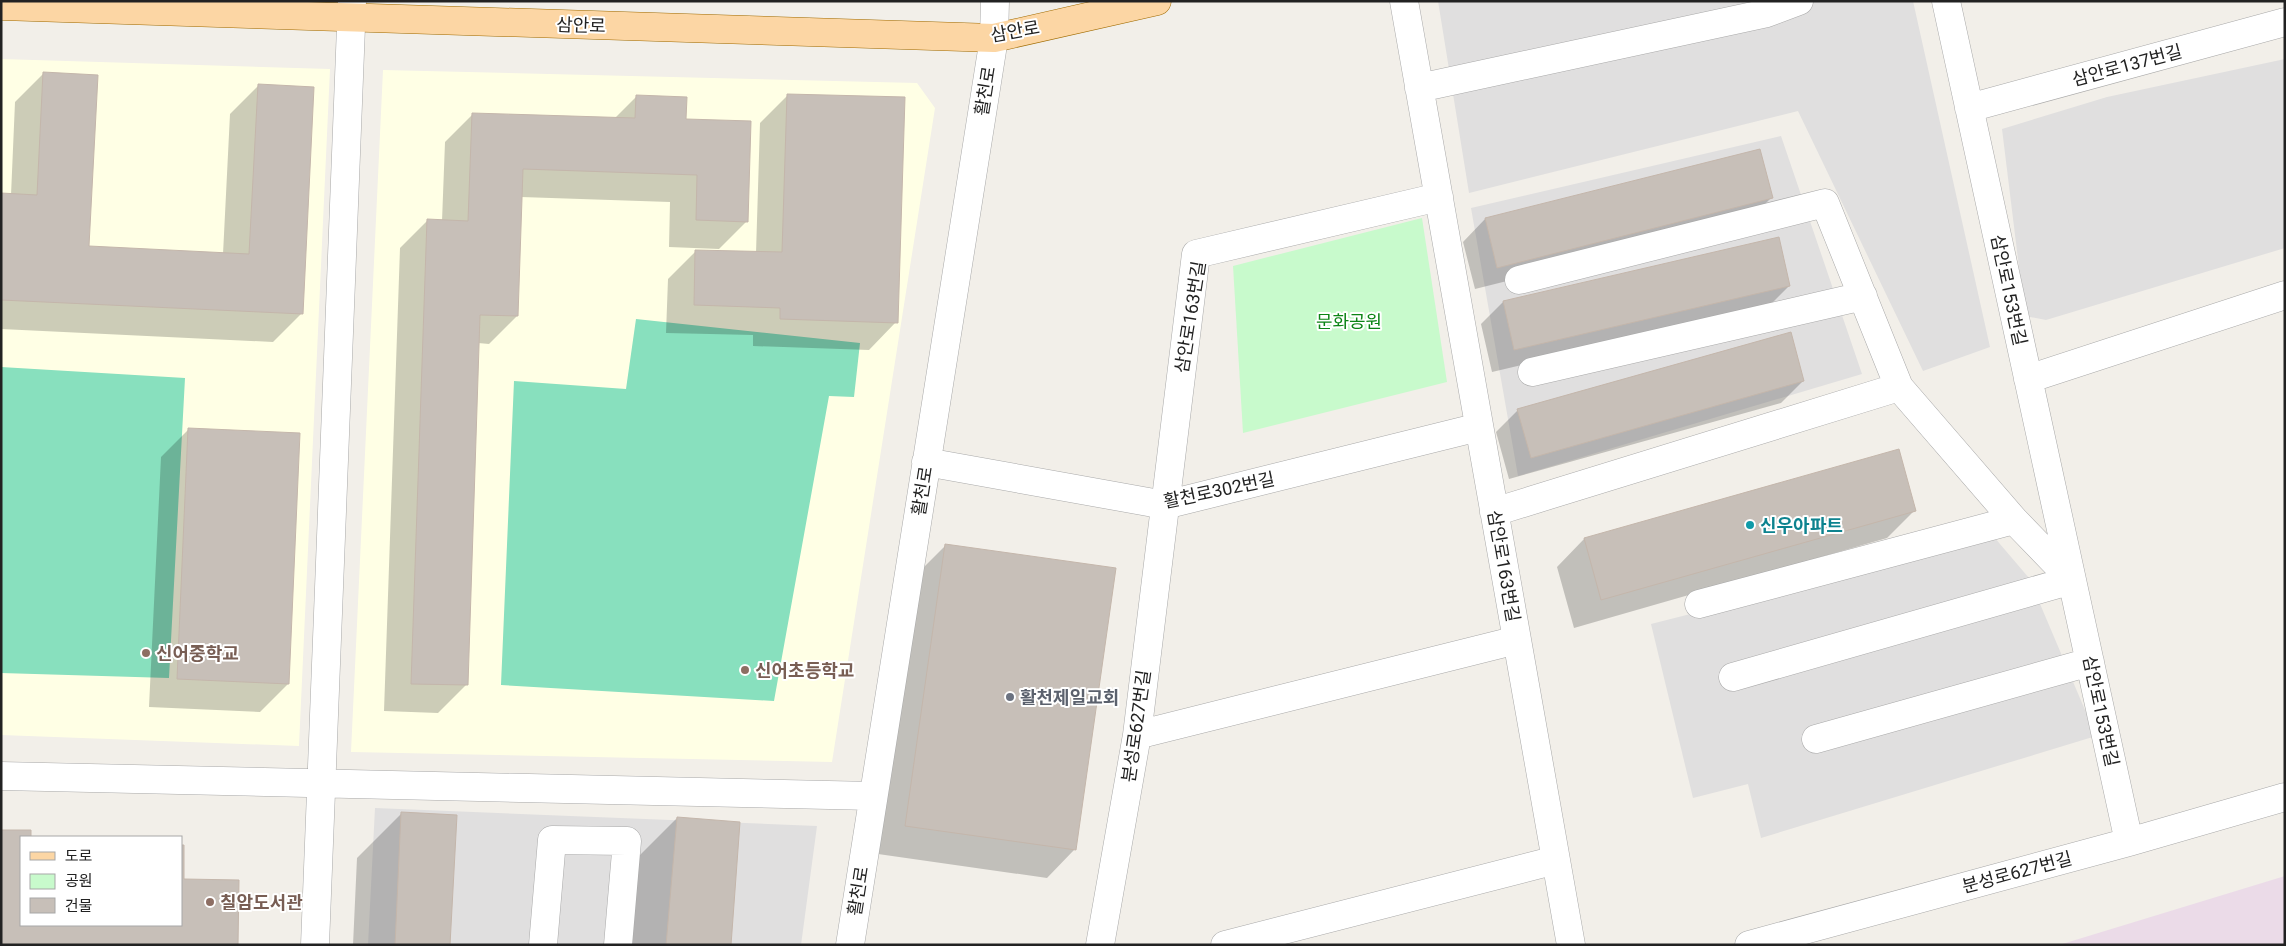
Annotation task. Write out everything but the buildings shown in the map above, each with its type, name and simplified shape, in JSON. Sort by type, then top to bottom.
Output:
[{"type":"main road","name":"삼안로","points":[[1,6],[352,9],[994,38],[1157,1]]},
{"type":"street","name":"활천로","points":[[850,945],[994,38],[995,1]]},
{"type":"street","name":"삼안로163번길","points":[[1404,1],[1571,945]]},
{"type":"street","points":[[1419,88],[1767,13],[1799,1]]},
{"type":"street","name":"삼안로153번길","points":[[1946,1],[2129,842]]},
{"type":"street","points":[[315,945],[352,9]]},
{"type":"street","name":"삼안로137번길","points":[[1969,108],[2285,22]]},
{"type":"street","name":"삼안로163번길","points":[[1165,505],[1196,254],[1439,197]]},
{"type":"street","points":[[1519,280],[1825,203],[1899,387],[2014,520],[2072,580],[1733,677]]},
{"type":"street","points":[[2028,379],[2285,295]]},
{"type":"street","points":[[1532,372],[1863,296]]},
{"type":"street","points":[[1494,512],[1899,387]]},
{"type":"street","name":"활천로302번길","points":[[926,462],[1165,505],[1479,427]]},
{"type":"street","name":"분성로627번길","points":[[1100,945],[1136,735],[1165,505]]},
{"type":"street","points":[[1698,604],[2014,520]]},
{"type":"street","name":"삼안로163번길","points":[[1136,735],[1517,640]]},
{"type":"street","points":[[1816,740],[2090,662]]},
{"type":"street","points":[[1,776],[873,796]]},
{"type":"street","name":"분성로627번길","points":[[1749,945],[2129,842],[2285,797]]},
{"type":"street","points":[[543,945],[552,840],[626,841],[618,945]]},
{"type":"street","points":[[1225,945],[1556,860]]},
{"type":"shaded area","points":[[1438,1],[1913,1],[1990,347],[1923,371],[1798,111],[1469,193]]},
{"type":"shaded area","name":"신어중학교","points":[[1,59],[330,69],[299,746],[1,735]]},
{"type":"shaded area","points":[[2285,59],[2285,248],[2046,320],[2025,316],[2002,129],[2107,97]]},
{"type":"shaded area","name":"신어초등학교","points":[[383,70],[917,83],[935,108],[832,762],[351,752]]},
{"type":"shaded area","points":[[1781,136],[1862,374],[1518,476],[1471,208]]},
{"type":"shaded area","points":[[1994,537],[2029,578],[2096,736],[1761,838],[1748,784],[1693,798],[1651,624]]},
{"type":"shaded area","points":[[375,808],[817,826],[801,945],[368,945]]},
{"type":"shaded area","points":[[2285,876],[2285,945],[2059,945]]},
{"type":"green space","name":"문화공원","points":[[1422,218],[1447,382],[1243,433],[1233,266]]},
{"type":"green space","points":[[636,319],[860,343],[854,397],[829,396],[774,701],[501,685],[514,381],[626,389]]},
{"type":"green space","points":[[1,367],[185,378],[169,678],[1,673]]},
{"type":"place","name":"신우아파트","points":[[1750,525]]},
{"type":"place","name":"신어중학교","points":[[146,653]]},
{"type":"place","name":"신어초등학교","points":[[745,670]]},
{"type":"place","name":"활천제일교회","points":[[1010,697]]},
{"type":"place","name":"칠암도서관","points":[[210,902]]}]
